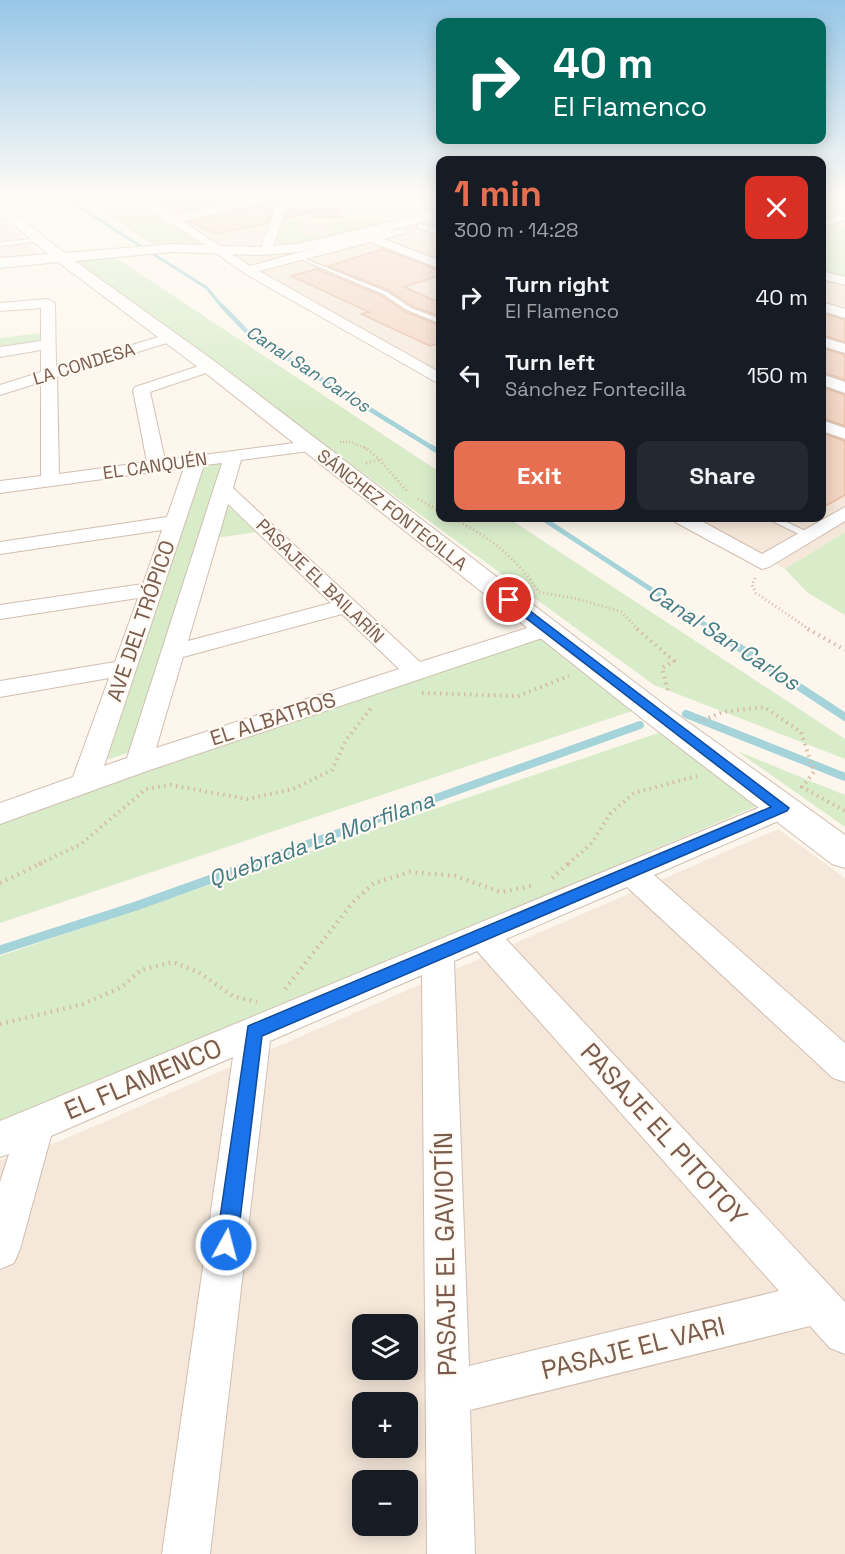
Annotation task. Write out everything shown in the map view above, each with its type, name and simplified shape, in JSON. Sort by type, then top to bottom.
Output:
[{"type":"street","points":[[0,273],[65,270]]},
{"type":"street","name":"SÁNCHEZ FONTECILLA","points":[[76,270],[210,367],[677,730],[845,854]]},
{"type":"street","points":[[248,270],[436,377]]},
{"type":"street","points":[[826,275],[845,281]]},
{"type":"street","points":[[0,307],[48,303],[50,481]]},
{"type":"street","points":[[826,307],[845,314]]},
{"type":"street","points":[[0,336],[48,337]]},
{"type":"street","points":[[0,352],[48,337]]},
{"type":"street","name":"LA CONDESA","points":[[0,390],[168,338]]},
{"type":"street","points":[[826,342],[845,349]]},
{"type":"street","points":[[157,466],[141,390],[210,367]]},
{"type":"street","points":[[826,381],[845,388]]},
{"type":"street","name":"EL CANQUÉN","points":[[0,487],[309,446]]},
{"type":"street","name":"AVE DEL TRÓPICO","points":[[138,764],[234,456]]},
{"type":"street","name":"AVE DEL TRÓPICO","points":[[86,782],[196,461]]},
{"type":"street","name":"PASAJE EL BAILARÍN","points":[[223,489],[346,606],[418,682]]},
{"type":"street","points":[[689,522],[762,563],[845,513]]},
{"type":"street","points":[[0,548],[175,522]]},
{"type":"street","points":[[0,612],[152,589]]},
{"type":"street","points":[[174,652],[346,606]]},
{"type":"street","name":"EL ALBATROS","points":[[0,813],[138,764],[418,682],[546,629]]},
{"type":"street","points":[[0,689],[124,668]]},
{"type":"street","name":"EL FLAMENCO","points":[[0,1139],[36,1124],[261,1015],[438,954],[782,808]]},
{"type":"street","points":[[630,872],[845,1066]]},
{"type":"street","name":"PASAJE EL PITOTOY","points":[[482,935],[831,1318]]},
{"type":"street","name":"PASAJE EL GAVIOTÍN","points":[[438,954],[451,1554]]},
{"type":"street","points":[[186,1554],[261,1015]]},
{"type":"street","points":[[0,1248],[36,1124]]},
{"type":"street","name":"PASAJE EL VARI","points":[[448,1393],[831,1318]]},
{"type":"lane","points":[[330,270],[385,293],[409,309],[436,320]]},
{"type":"lane","points":[[780,522],[809,535]]},
{"type":"path","points":[[309,446],[351,440],[383,459],[410,494],[436,509]]},
{"type":"path","points":[[461,522],[475,528],[512,558],[531,578],[539,592],[578,598],[622,612],[642,635],[674,661],[662,668],[677,730],[723,712],[764,707],[801,732],[814,772],[802,787],[845,811]]},
{"type":"path","points":[[762,563],[752,585],[756,593],[803,626],[845,650]]},
{"type":"path","points":[[418,682],[518,696],[596,667]]},
{"type":"path","points":[[0,883],[81,844],[146,789],[171,785],[247,799],[292,789],[332,770],[346,740],[376,702]]},
{"type":"path","points":[[545,884],[592,843],[610,814],[634,794],[664,787],[726,766]]},
{"type":"path","points":[[283,992],[354,902],[374,883],[410,872],[455,876],[501,892],[534,886]]},
{"type":"path","points":[[0,1024],[83,1004],[122,987],[141,970],[173,962],[198,972],[233,996],[259,1002],[261,1015]]},
{"type":"shaded area","points":[[250,270],[436,270],[436,372]]},
{"type":"shaded area","points":[[826,270],[845,270],[845,532],[785,569],[701,522],[826,522]]},
{"type":"shaded area","points":[[778,829],[845,878],[845,1554],[0,1554],[0,1160],[60,1141]]},
{"type":"green space","points":[[84,270],[133,270],[436,470],[436,522],[514,522],[845,739],[845,759],[654,685]]},
{"type":"green space","points":[[826,270],[845,270],[845,278],[826,272]]},
{"type":"green space","points":[[41,333],[41,344],[0,349],[0,338]]},
{"type":"green space","points":[[222,462],[138,749],[107,760],[202,465]]},
{"type":"green space","points":[[222,501],[257,532],[215,538]]},
{"type":"green space","points":[[845,532],[845,615],[808,593],[785,569]]},
{"type":"green space","points":[[544,634],[638,709],[0,923],[0,817]]},
{"type":"green space","points":[[667,730],[764,803],[0,1125],[0,956]]},
{"type":"green space","points":[[737,751],[845,795],[845,827]]},
{"type":"building","points":[[318,270],[382,296],[406,312],[436,324],[436,344],[430,346],[361,314],[369,312],[291,276]]},
{"type":"building","points":[[337,270],[436,270],[436,277],[404,287],[436,301],[436,315],[412,306],[388,290]]},
{"type":"building","points":[[826,314],[845,320],[845,342],[826,336]]},
{"type":"building","points":[[826,349],[845,355],[845,380],[826,373]]},
{"type":"building","points":[[826,388],[845,395],[845,426],[826,419]]},
{"type":"building","points":[[826,434],[845,441],[845,495],[826,506]]},
{"type":"waterway","name":"Canal San Carlos","points":[[178,270],[207,288],[223,308]]},
{"type":"waterway","name":"Canal San Carlos","points":[[222,306],[250,335],[434,449]]},
{"type":"waterway","name":"Canal San Carlos","points":[[431,447],[436,450]]},
{"type":"waterway","name":"Canal San Carlos","points":[[548,522],[713,630]]},
{"type":"waterway","name":"Canal San Carlos","points":[[711,629],[845,717]]},
{"type":"waterway","name":"Quebrada La Morfilana","points":[[686,714],[845,777]]},
{"type":"waterway","name":"Quebrada La Morfilana","points":[[252,864],[640,725]]},
{"type":"waterway","name":"Quebrada La Morfilana","points":[[0,950],[136,906],[256,863]]},
{"type":"route","points":[[226,1245],[254,1032],[782,808],[666,722],[509,600]]}]
